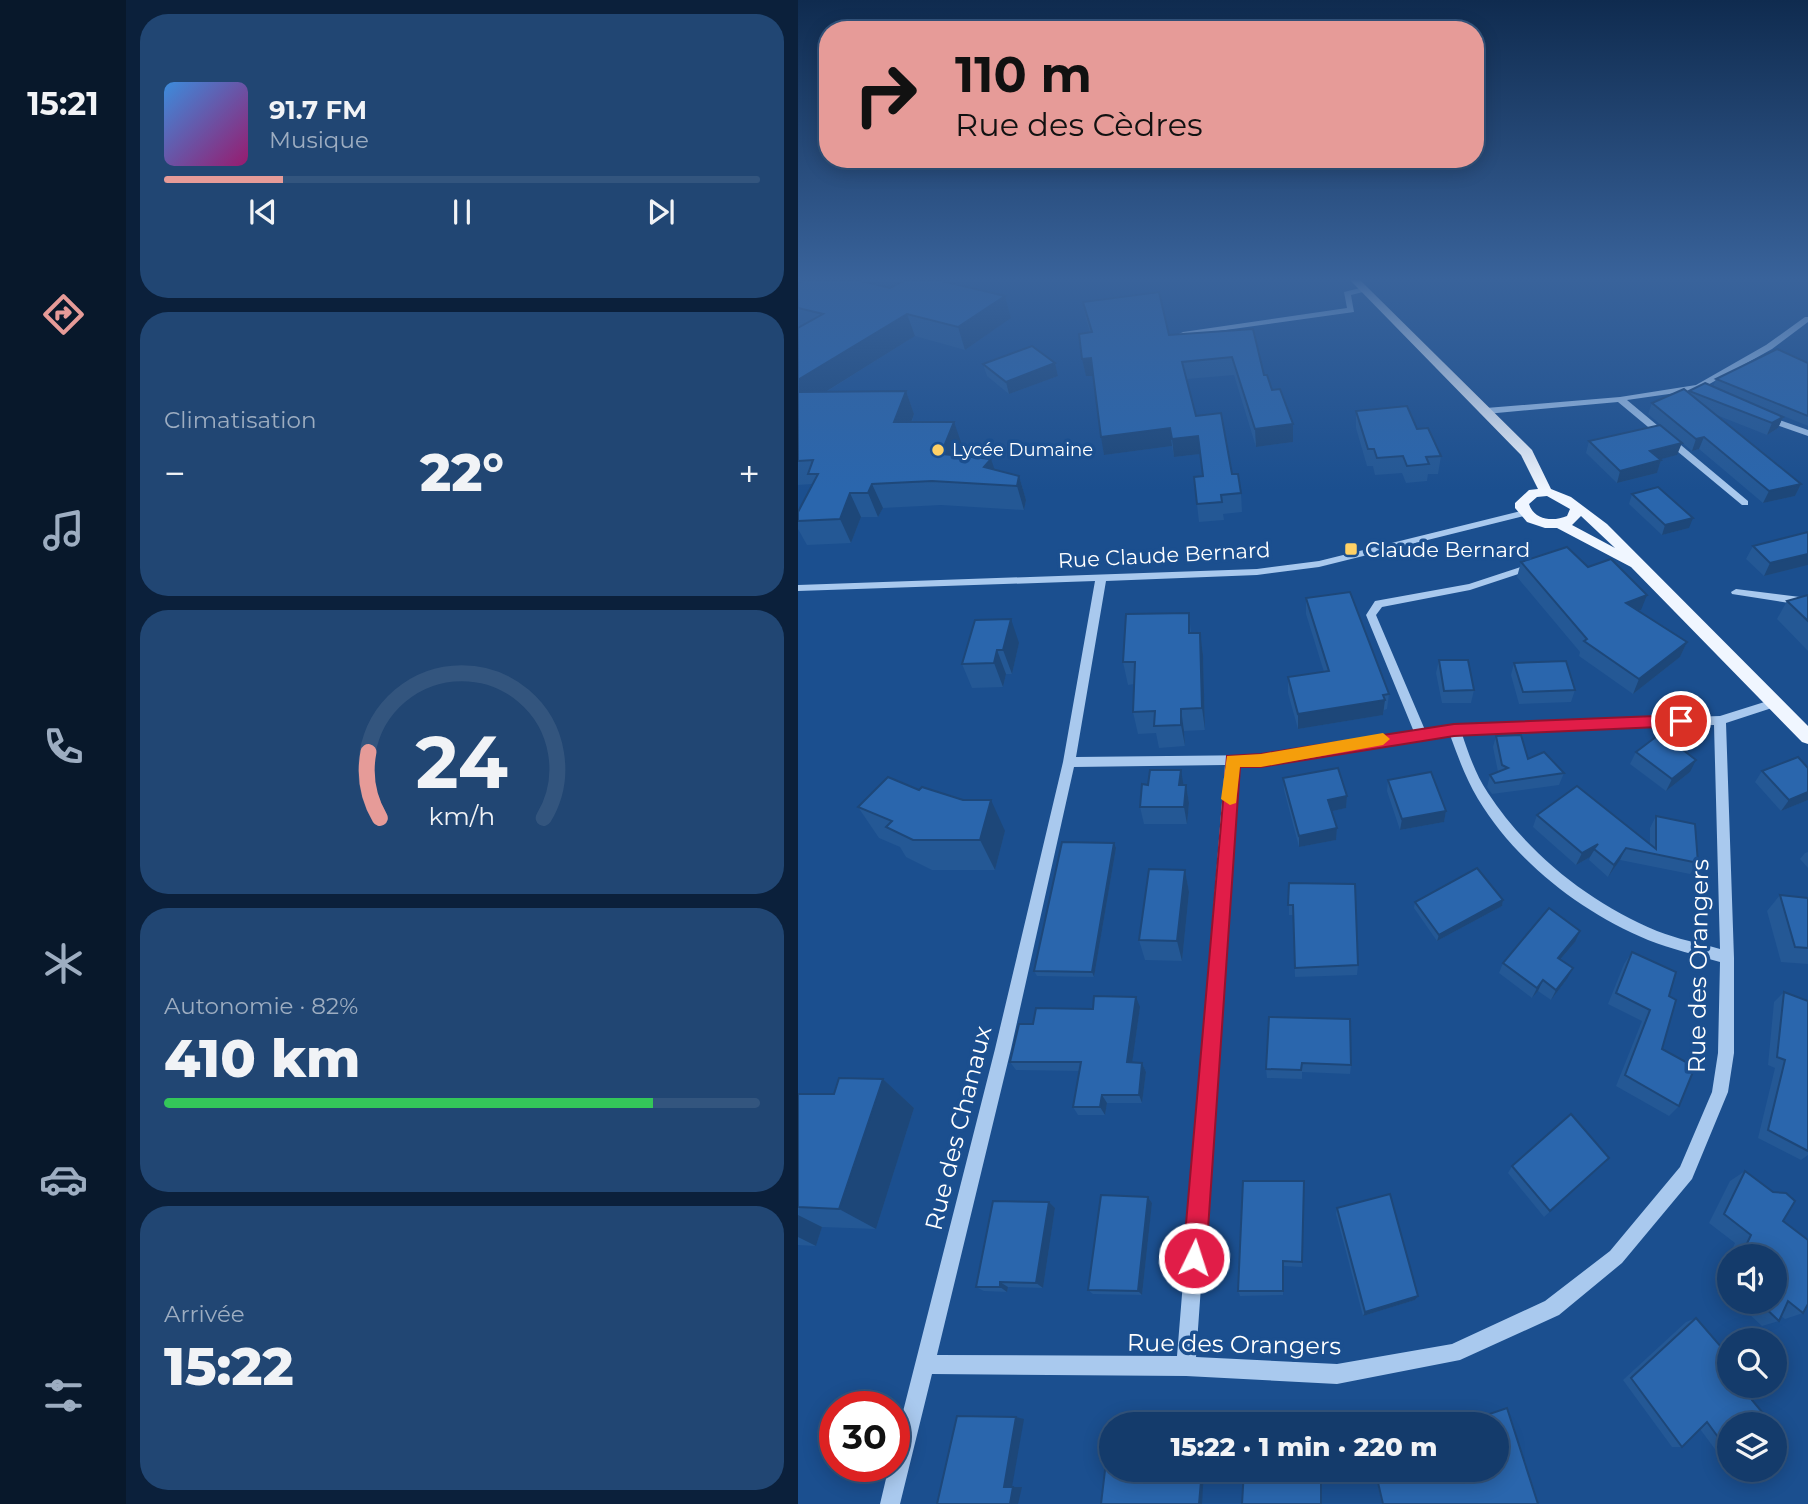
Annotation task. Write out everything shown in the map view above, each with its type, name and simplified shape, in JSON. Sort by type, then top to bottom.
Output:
[{"type":"main road","points":[[1425,350],[1527,453],[1546,492]]},
{"type":"main road","points":[[1577,509],[1573,519],[1560,524],[1544,523],[1525,513],[1522,508],[1525,498],[1546,492],[1570,499],[1577,509],[1620,543],[1640,568],[1808,737]]},
{"type":"main road","points":[[1560,524],[1640,568]]},
{"type":"street","points":[[1486,411],[1620,399],[1698,387],[1765,350]]},
{"type":"street","points":[[1774,350],[1779,352]]},
{"type":"street","points":[[1698,387],[1720,397]]},
{"type":"street","points":[[1620,399],[1745,503]]},
{"type":"street","points":[[1754,413],[1808,433]]},
{"type":"street","name":"Rue Claude Bernard","points":[[798,588],[1257,572],[1319,564],[1525,513]]},
{"type":"street","points":[[1421,734],[1371,615],[1379,604],[1470,587],[1543,563]]},
{"type":"street","name":"Rue des Chanaux","points":[[890,1504],[1003,1049],[1069,762],[1101,577]]},
{"type":"street","points":[[1736,593],[1808,602]]},
{"type":"street","points":[[1069,762],[1261,760],[1454,730],[1720,720],[1774,703]]},
{"type":"street","name":"Rue des Orangers","points":[[925,1364],[1186,1366],[1337,1374],[1453,1353],[1552,1308],[1616,1257],[1686,1173],[1720,1092],[1726,1054],[1727,958],[1720,720]]},
{"type":"street","points":[[1454,730],[1462,758],[1477,790],[1536,862],[1587,901],[1643,932],[1727,958]]},
{"type":"street","points":[[1186,1366],[1232,761]]},
{"type":"building","points":[[798,350],[847,350],[798,380]]},
{"type":"building","points":[[1021,350],[1038,350],[1055,363],[1006,382],[983,364]]},
{"type":"building","points":[[1081,350],[1258,350],[1264,375],[1267,375],[1272,390],[1280,389],[1293,424],[1255,429],[1232,357],[1182,362],[1196,416],[1221,413],[1232,474],[1238,474],[1241,493],[1221,495],[1222,502],[1197,504],[1194,477],[1203,476],[1198,436],[1172,439],[1170,428],[1101,437],[1091,358],[1082,359]]},
{"type":"building","points":[[1780,350],[1808,363],[1808,416],[1716,379]]},
{"type":"building","points":[[1705,383],[1783,417],[1772,423],[1689,391]]},
{"type":"building","points":[[1684,389],[1801,484],[1769,491],[1704,437],[1696,439],[1652,403]]},
{"type":"building","points":[[906,391],[894,422],[954,422],[941,454],[991,459],[984,467],[1019,476],[1017,486],[932,481],[872,484],[868,493],[850,493],[840,519],[798,521],[798,512],[818,474],[808,474],[813,460],[798,461],[798,392]]},
{"type":"building","points":[[1407,406],[1417,429],[1428,428],[1441,456],[1426,457],[1429,464],[1407,466],[1403,456],[1377,458],[1374,449],[1368,449],[1356,411]]},
{"type":"building","points":[[1660,425],[1682,443],[1650,451],[1661,460],[1620,471],[1589,441]]},
{"type":"building","points":[[1658,487],[1693,518],[1665,525],[1632,494]]},
{"type":"building","points":[[1808,532],[1808,554],[1770,563],[1753,546]]},
{"type":"building","points":[[1567,547],[1588,567],[1611,559],[1647,595],[1626,603],[1687,642],[1639,679],[1584,641],[1587,639],[1521,562]]},
{"type":"building","points":[[1350,592],[1389,694],[1383,695],[1385,700],[1298,714],[1288,677],[1329,671],[1306,598]]},
{"type":"building","points":[[1808,595],[1808,621],[1787,601]]},
{"type":"building","points":[[1189,613],[1189,633],[1200,633],[1202,708],[1181,709],[1181,725],[1154,726],[1155,711],[1133,712],[1135,662],[1123,662],[1126,614]]},
{"type":"building","points":[[1011,619],[1003,650],[997,650],[994,663],[962,664],[975,620]]},
{"type":"building","points":[[1439,660],[1468,660],[1474,690],[1444,691]]},
{"type":"building","points":[[1566,661],[1575,690],[1523,692],[1514,663]]},
{"type":"building","points":[[1661,733],[1696,760],[1672,779],[1636,752]]},
{"type":"building","points":[[1521,735],[1528,759],[1544,752],[1564,773],[1495,783],[1490,775],[1508,768],[1502,765],[1496,736]]},
{"type":"building","points":[[1798,757],[1808,768],[1808,792],[1789,800],[1762,771]]},
{"type":"building","points":[[1338,768],[1347,796],[1328,800],[1337,828],[1299,836],[1283,778]]},
{"type":"building","points":[[1150,770],[1181,770],[1179,785],[1186,785],[1184,807],[1140,807],[1142,784],[1148,785]]},
{"type":"building","points":[[1431,772],[1446,811],[1402,819],[1388,780]]},
{"type":"building","points":[[888,777],[919,790],[922,787],[963,800],[991,800],[980,840],[913,840],[886,827],[892,821],[858,807]]},
{"type":"building","points":[[1577,786],[1656,849],[1656,816],[1695,824],[1698,863],[1626,848],[1614,865],[1594,849],[1598,844],[1582,853],[1537,815]]},
{"type":"building","points":[[1062,842],[1114,843],[1092,972],[1034,971]]},
{"type":"building","points":[[1477,868],[1503,900],[1439,935],[1415,902]]},
{"type":"building","points":[[1149,869],[1185,870],[1177,941],[1139,940]]},
{"type":"building","points":[[1289,883],[1355,884],[1358,965],[1295,968],[1293,905],[1288,905]]},
{"type":"building","points":[[1780,895],[1808,898],[1808,948],[1795,947]]},
{"type":"building","points":[[1549,908],[1580,931],[1558,958],[1573,968],[1556,990],[1543,980],[1537,988],[1503,963]]},
{"type":"building","points":[[1632,952],[1676,972],[1669,996],[1676,1000],[1662,1049],[1695,1067],[1679,1106],[1625,1075],[1650,1010],[1616,993]]},
{"type":"building","points":[[1784,992],[1808,1001],[1808,1151],[1768,1130],[1785,1060],[1777,1057]]},
{"type":"building","points":[[1094,996],[1136,997],[1127,1062],[1142,1063],[1139,1095],[1102,1095],[1100,1107],[1073,1107],[1081,1062],[1010,1062],[1019,1024],[1033,1024],[1036,1008],[1093,1009]]},
{"type":"building","points":[[1269,1017],[1350,1019],[1351,1065],[1302,1063],[1301,1070],[1266,1069]]},
{"type":"building","points":[[839,1078],[883,1079],[839,1209],[798,1207],[798,1094],[834,1094]]},
{"type":"building","points":[[1571,1114],[1609,1158],[1550,1211],[1512,1166]]},
{"type":"building","points":[[1745,1171],[1773,1192],[1786,1193],[1795,1201],[1783,1221],[1808,1240],[1808,1304],[1803,1313],[1788,1301],[1787,1303],[1787,1244],[1747,1244],[1751,1235],[1724,1214]]},
{"type":"building","points":[[1243,1181],[1304,1181],[1302,1262],[1283,1261],[1283,1291],[1238,1291]]},
{"type":"building","points":[[1390,1194],[1418,1296],[1365,1312],[1337,1208]]},
{"type":"building","points":[[1101,1195],[1148,1197],[1138,1291],[1088,1290]]},
{"type":"building","points":[[993,1201],[1049,1202],[1036,1283],[1000,1282],[1000,1287],[976,1287]]},
{"type":"building","points":[[1772,1314],[1782,1314],[1779,1321]]},
{"type":"building","points":[[1696,1318],[1717,1342],[1717,1398],[1752,1398],[1762,1412],[1717,1412],[1717,1436],[1707,1422],[1682,1447],[1631,1378]]},
{"type":"building","points":[[1509,1414],[1538,1504],[1383,1504],[1378,1482],[1509,1482]]},
{"type":"building","points":[[957,1416],[1016,1417],[1004,1487],[1013,1487],[1010,1504],[937,1504]]},
{"type":"building","points":[[1104,1482],[1201,1482],[1199,1504],[1101,1504]]},
{"type":"building","points":[[1243,1482],[1321,1482],[1321,1504],[1242,1504]]},
{"type":"slow traffic","points":[[1230,799],[1232,761],[1261,760],[1383,739]]},
{"type":"place","name":"Lycée Dumaine","points":[[938,450]]},
{"type":"place","name":"Claude Bernard","points":[[1351,549]]},
{"type":"route","points":[[1194,1258],[1232,761],[1261,760],[1406,735],[1454,730],[1681,721]]}]
